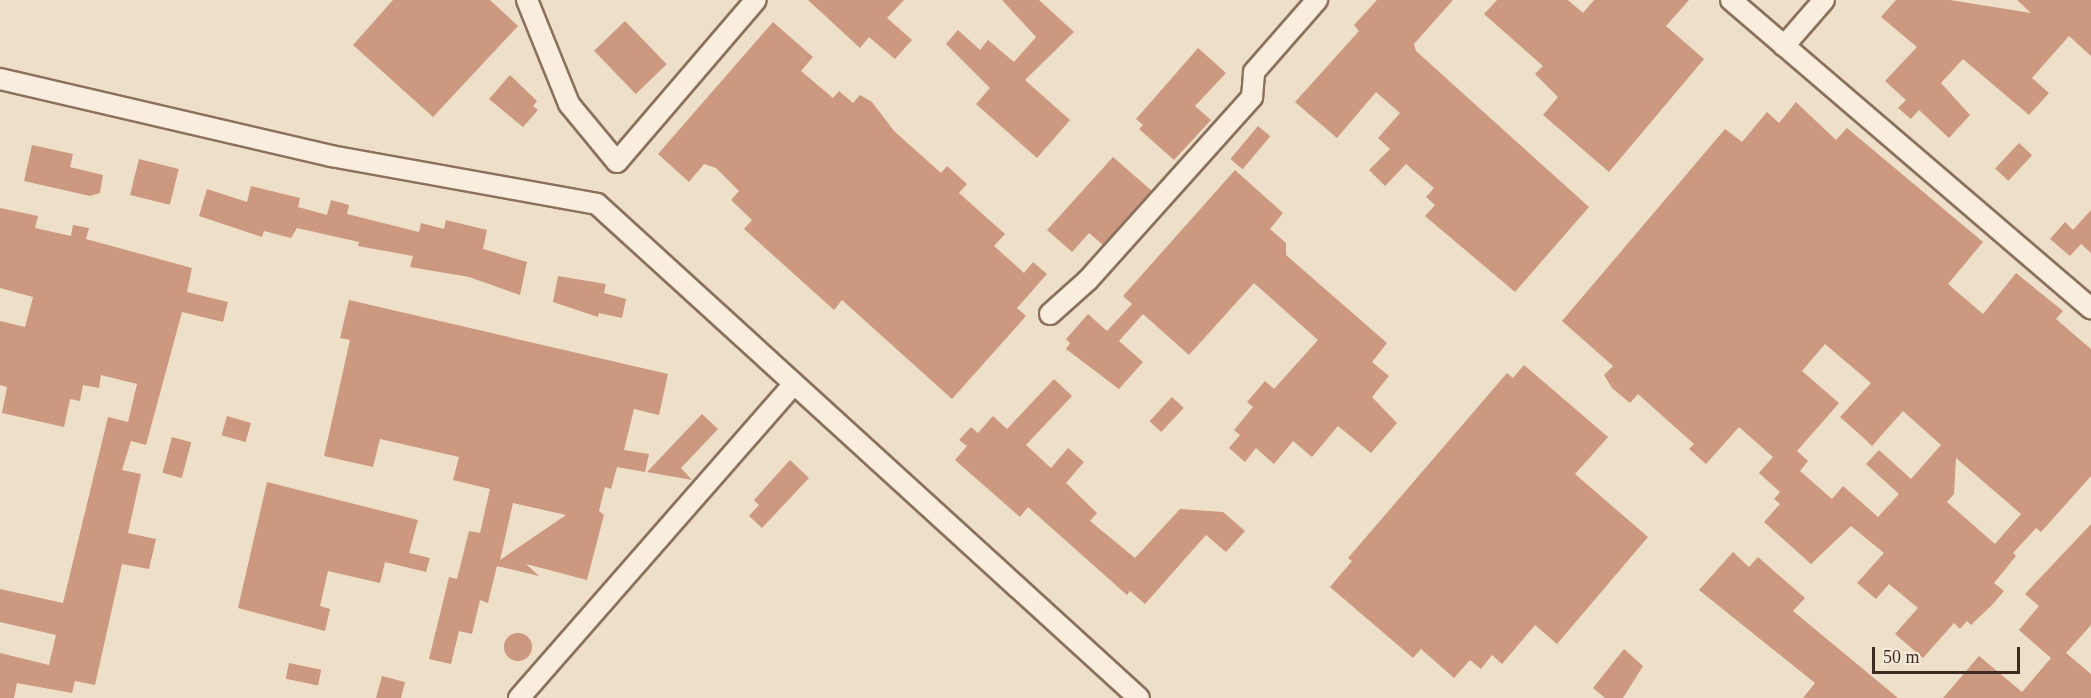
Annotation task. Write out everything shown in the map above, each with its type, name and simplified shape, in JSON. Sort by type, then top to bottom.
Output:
[{"type":"lane","points":[[526,0],[569,104],[617,162],[756,0]]},
{"type":"lane","points":[[1050,314],[1088,280],[1252,97],[1254,72],[1317,0]]},
{"type":"lane","points":[[1731,0],[2091,309]]},
{"type":"lane","points":[[1784,46],[1824,0]]},
{"type":"lane","points":[[0,79],[342,158],[597,204],[1139,698]]},
{"type":"lane","points":[[519,698],[794,384]]},
{"type":"building","points":[[393,0],[490,0],[518,26],[433,117],[353,45]]},
{"type":"building","points":[[808,0],[904,0],[887,18],[912,40],[895,59],[869,37],[860,48]]},
{"type":"building","points":[[1002,0],[1039,0],[1074,32],[1025,80],[1070,120],[1037,158],[976,104],[990,88],[946,44],[958,30],[980,50],[988,40],[1014,62],[1036,37]]},
{"type":"building","points":[[1377,0],[1453,0],[1414,44],[1416,51],[1589,207],[1515,292],[1425,216],[1435,205],[1426,197],[1434,188],[1406,164],[1385,186],[1369,170],[1390,149],[1378,138],[1400,113],[1376,92],[1337,138],[1295,102],[1359,31],[1354,25]]},
{"type":"building","points":[[1497,0],[1568,0],[1583,13],[1594,0],[1689,0],[1666,26],[1704,59],[1609,172],[1543,115],[1558,97],[1535,74],[1543,66],[1484,14]]},
{"type":"building","points":[[1896,0],[1950,0],[2031,13],[2017,0],[2091,0],[2091,56],[2069,36],[2032,78],[2049,93],[2029,115],[1963,59],[1941,83],[1970,115],[1949,138],[1919,110],[1911,119],[1898,108],[1906,100],[1885,81],[1917,47],[1881,17]]},
{"type":"building","points":[[625,21],[667,64],[636,94],[594,51]]},
{"type":"building","points":[[773,22],[813,57],[801,71],[833,98],[839,91],[853,103],[860,95],[872,102],[894,131],[941,173],[947,166],[967,184],[959,193],[1005,234],[994,246],[1024,273],[1033,262],[1047,274],[1017,308],[1026,316],[952,399],[842,300],[834,310],[744,229],[752,220],[731,200],[739,191],[716,168],[704,164],[689,182],[658,154]]},
{"type":"building","points":[[1198,48],[1226,73],[1195,106],[1211,120],[1174,160],[1139,129],[1143,125],[1136,119]]},
{"type":"building","points":[[510,75],[537,101],[533,106],[538,110],[523,127],[489,99]]},
{"type":"building","points":[[1796,102],[1836,140],[1847,128],[1983,242],[1948,284],[1983,314],[2016,273],[2063,311],[2056,319],[2091,349],[2091,476],[2041,532],[2036,528],[2013,553],[2016,556],[1994,583],[2004,591],[1993,604],[1971,625],[1967,621],[1960,629],[1954,623],[1923,658],[1895,634],[1918,608],[1889,584],[1876,599],[1857,583],[1884,553],[1851,526],[1811,564],[1764,522],[1780,504],[1774,499],[1780,492],[1759,473],[1773,457],[1739,427],[1706,464],[1689,449],[1694,444],[1638,394],[1630,403],[1612,388],[1604,375],[1613,366],[1562,321],[1725,129],[1742,142],[1767,112],[1779,123]],"holes":[[[1825,344],[1871,383],[1840,417],[1872,446],[1903,411],[1941,445],[1911,479],[1879,450],[1866,464],[1899,494],[1878,517],[1843,486],[1832,499],[1800,471],[1808,461],[1797,451],[1839,403],[1802,371]],[[1956,458],[2021,514],[1995,544],[1947,502],[1954,494]]]},
{"type":"building","points":[[1258,126],[1270,136],[1243,169],[1230,159]]},
{"type":"building","points":[[2019,143],[2032,155],[2008,181],[1995,169]]},
{"type":"building","points":[[32,145],[73,154],[70,167],[103,175],[100,193],[90,196],[24,181]]},
{"type":"building","points":[[1113,157],[1152,191],[1103,245],[1089,233],[1072,252],[1047,230]]},
{"type":"building","points":[[139,159],[179,169],[170,205],[130,195]]},
{"type":"building","points":[[1235,170],[1283,213],[1270,229],[1286,243],[1286,255],[1387,343],[1372,362],[1389,376],[1372,397],[1397,423],[1371,453],[1338,426],[1312,457],[1293,441],[1274,464],[1256,448],[1245,462],[1229,448],[1240,435],[1234,430],[1253,407],[1247,402],[1265,381],[1274,389],[1318,340],[1254,283],[1189,355],[1143,314],[1119,341],[1143,362],[1119,389],[1066,349],[1070,343],[1066,339],[1088,314],[1107,331],[1132,304],[1123,296]]},
{"type":"building","points":[[251,186],[300,198],[298,207],[327,215],[331,200],[349,205],[347,214],[419,232],[421,223],[444,229],[446,220],[487,230],[483,249],[527,262],[520,295],[469,277],[410,267],[413,256],[358,246],[359,242],[297,228],[291,238],[264,231],[262,237],[199,216],[207,189],[247,202]]},
{"type":"building","points":[[0,208],[38,216],[35,228],[71,236],[73,225],[89,228],[86,239],[192,268],[187,292],[228,302],[223,322],[182,312],[146,445],[131,441],[122,470],[141,474],[128,533],[156,539],[149,569],[122,564],[95,685],[75,681],[72,693],[17,683],[14,698],[0,698],[0,653],[49,665],[56,635],[0,622],[0,589],[63,603],[108,417],[128,422],[137,384],[101,375],[99,388],[83,385],[80,401],[70,399],[64,427],[2,413],[7,387],[0,385],[0,321],[25,327],[33,297],[0,288]]},
{"type":"building","points":[[2091,210],[2091,253],[2081,244],[2070,256],[2050,239],[2065,222],[2073,230]]},
{"type":"building","points":[[558,276],[606,284],[604,293],[626,299],[622,318],[599,313],[598,317],[553,302]]},
{"type":"building","points":[[349,300],[668,374],[659,415],[634,409],[624,450],[649,454],[645,472],[617,467],[611,489],[605,487],[599,511],[604,515],[587,580],[526,564],[539,576],[497,566],[488,603],[480,600],[472,634],[459,631],[451,664],[429,659],[449,577],[457,579],[469,531],[480,533],[490,489],[453,480],[459,457],[380,439],[373,467],[324,456],[350,340],[340,338]],"holes":[[[513,503],[566,515],[500,560]]]},
{"type":"building","points":[[1524,365],[1608,437],[1575,474],[1648,537],[1557,644],[1535,625],[1502,664],[1492,655],[1481,669],[1470,660],[1454,678],[1421,649],[1413,658],[1330,587],[1352,561],[1348,558],[1507,373],[1513,378]]},
{"type":"building","points":[[1054,379],[1072,396],[1026,445],[1051,468],[1068,448],[1084,462],[1066,483],[1097,513],[1090,521],[1135,558],[1180,509],[1223,512],[1245,531],[1226,552],[1206,535],[1145,604],[1130,591],[1127,595],[1028,507],[1020,517],[955,460],[967,446],[959,440],[971,427],[978,433],[993,416],[1007,429]]},
{"type":"building","points":[[1172,397],[1184,408],[1161,432],[1149,421]]},
{"type":"building","points":[[702,414],[718,429],[681,468],[692,480],[647,472]]},
{"type":"building","points":[[227,416],[251,423],[246,442],[221,435]]},
{"type":"building","points":[[172,437],[191,442],[182,478],[162,473]]},
{"type":"building","points":[[790,460],[809,478],[762,528],[749,516],[759,505],[754,500]]},
{"type":"building","points":[[267,482],[418,520],[409,553],[430,558],[426,572],[385,562],[380,583],[328,571],[320,606],[330,609],[325,631],[238,608]]},
{"type":"building","points":[[2091,524],[2091,625],[2066,653],[2091,674],[2091,698],[1943,698],[1979,656],[2022,692],[2051,658],[2019,630],[2039,606],[2025,594]]},
{"type":"building","points":[[1733,552],[1749,567],[1758,557],[1805,598],[1793,611],[1898,698],[1803,698],[1815,683],[1699,590]]},
{"type":"building","points":[[518,633],[528,637],[532,647],[528,657],[518,661],[508,657],[504,647],[508,637]]},
{"type":"building","points":[[1624,649],[1643,666],[1623,698],[1605,698],[1593,688]]},
{"type":"building","points":[[289,663],[321,670],[318,686],[286,679]]},
{"type":"building","points":[[382,676],[405,682],[401,698],[376,698]]}]
